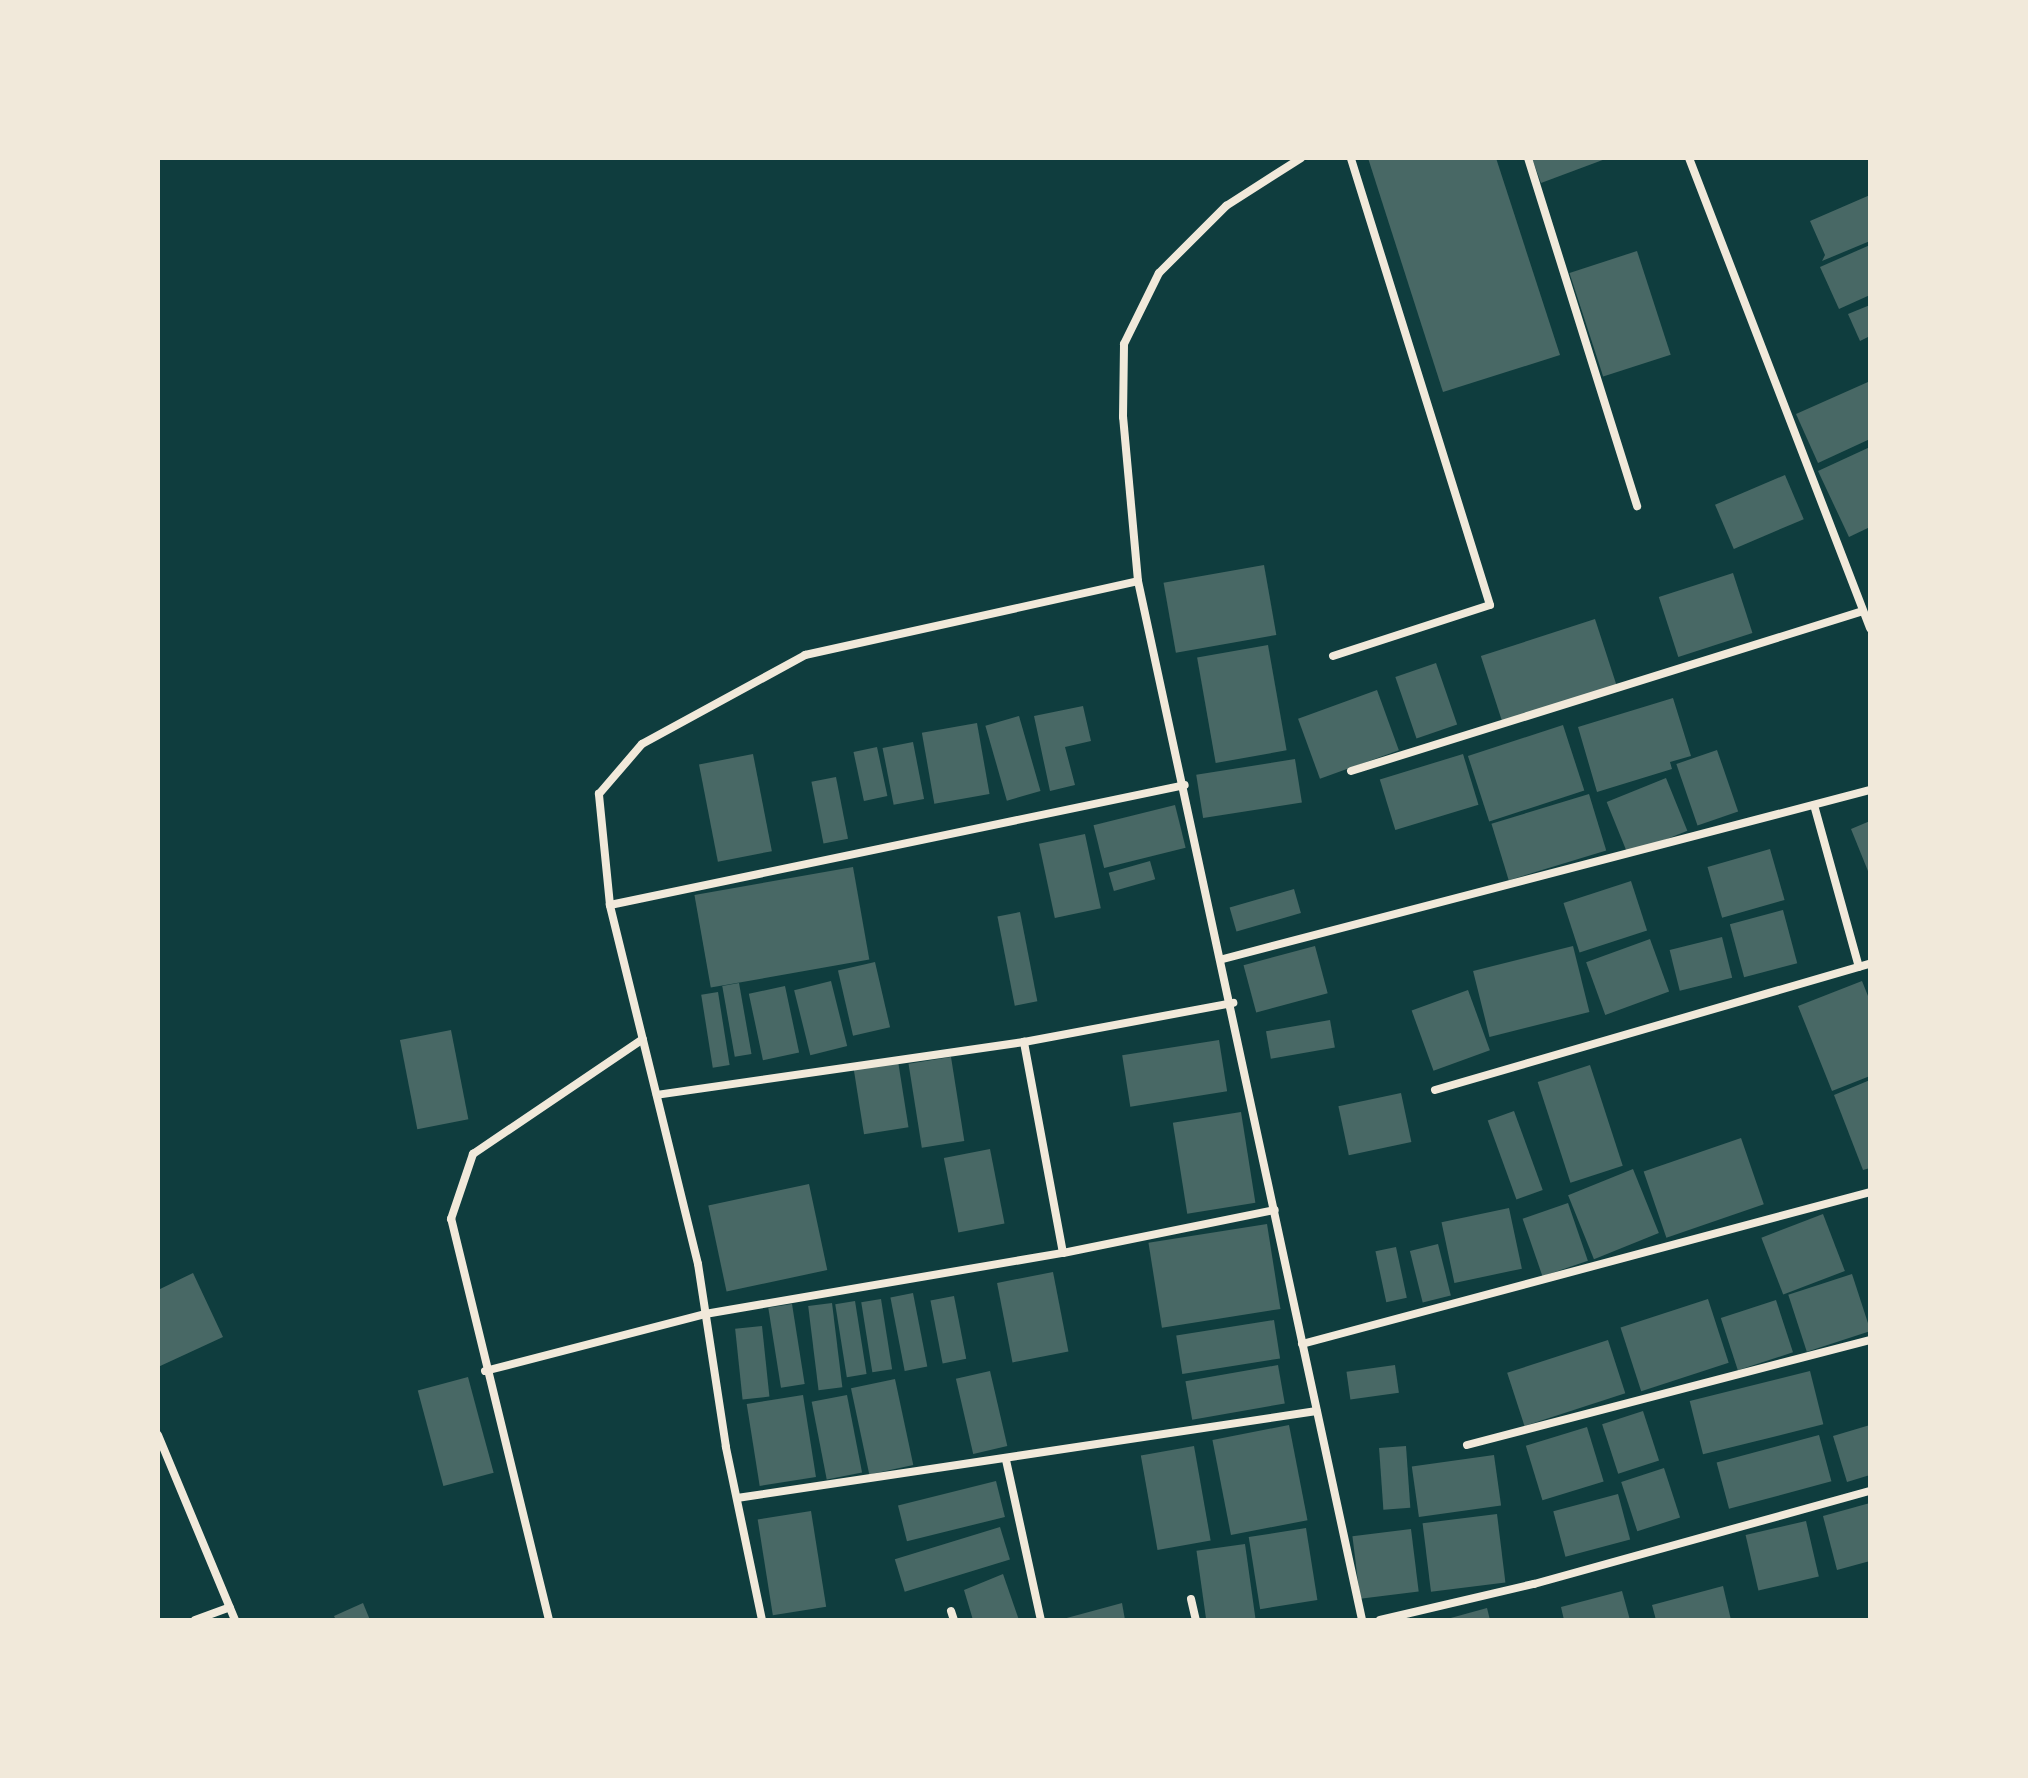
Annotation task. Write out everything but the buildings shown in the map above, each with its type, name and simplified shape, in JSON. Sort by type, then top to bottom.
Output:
[{"type":"street","points":[[1301,158],[1226,206],[1159,273],[1124,344],[1123,417],[1138,581],[1233,1003],[1362,1620]]},
{"type":"street","points":[[1333,656],[1490,605],[1351,158]]},
{"type":"street","points":[[1528,158],[1637,506]]},
{"type":"street","points":[[1689,158],[1870,628]]},
{"type":"street","points":[[762,1620],[705,1314],[657,1095],[610,905],[599,794],[642,744],[805,655],[1138,581]]},
{"type":"street","points":[[1351,771],[1863,611]]},
{"type":"street","points":[[610,905],[1185,785]]},
{"type":"street","points":[[1223,959],[1870,790]]},
{"type":"street","points":[[1814,805],[1859,967]]},
{"type":"street","points":[[1435,1090],[1870,964]]},
{"type":"street","points":[[657,1095],[1024,1042],[1233,1003]]},
{"type":"street","points":[[549,1620],[485,1371],[451,1219],[473,1154],[643,1039]]},
{"type":"street","points":[[1024,1042],[1063,1253]]},
{"type":"street","points":[[1302,1344],[1870,1192]]},
{"type":"street","points":[[485,1371],[705,1314],[1063,1253],[1275,1210]]},
{"type":"street","points":[[1467,1445],[1870,1340]]},
{"type":"street","points":[[737,1498],[1317,1411]]},
{"type":"street","points":[[158,1435],[235,1620]]},
{"type":"street","points":[[1006,1460],[1041,1620]]},
{"type":"street","points":[[1380,1620],[1534,1584],[1870,1491]]},
{"type":"street","points":[[1191,1599],[1196,1620]]},
{"type":"street","points":[[195,1620],[230,1607]]}]
